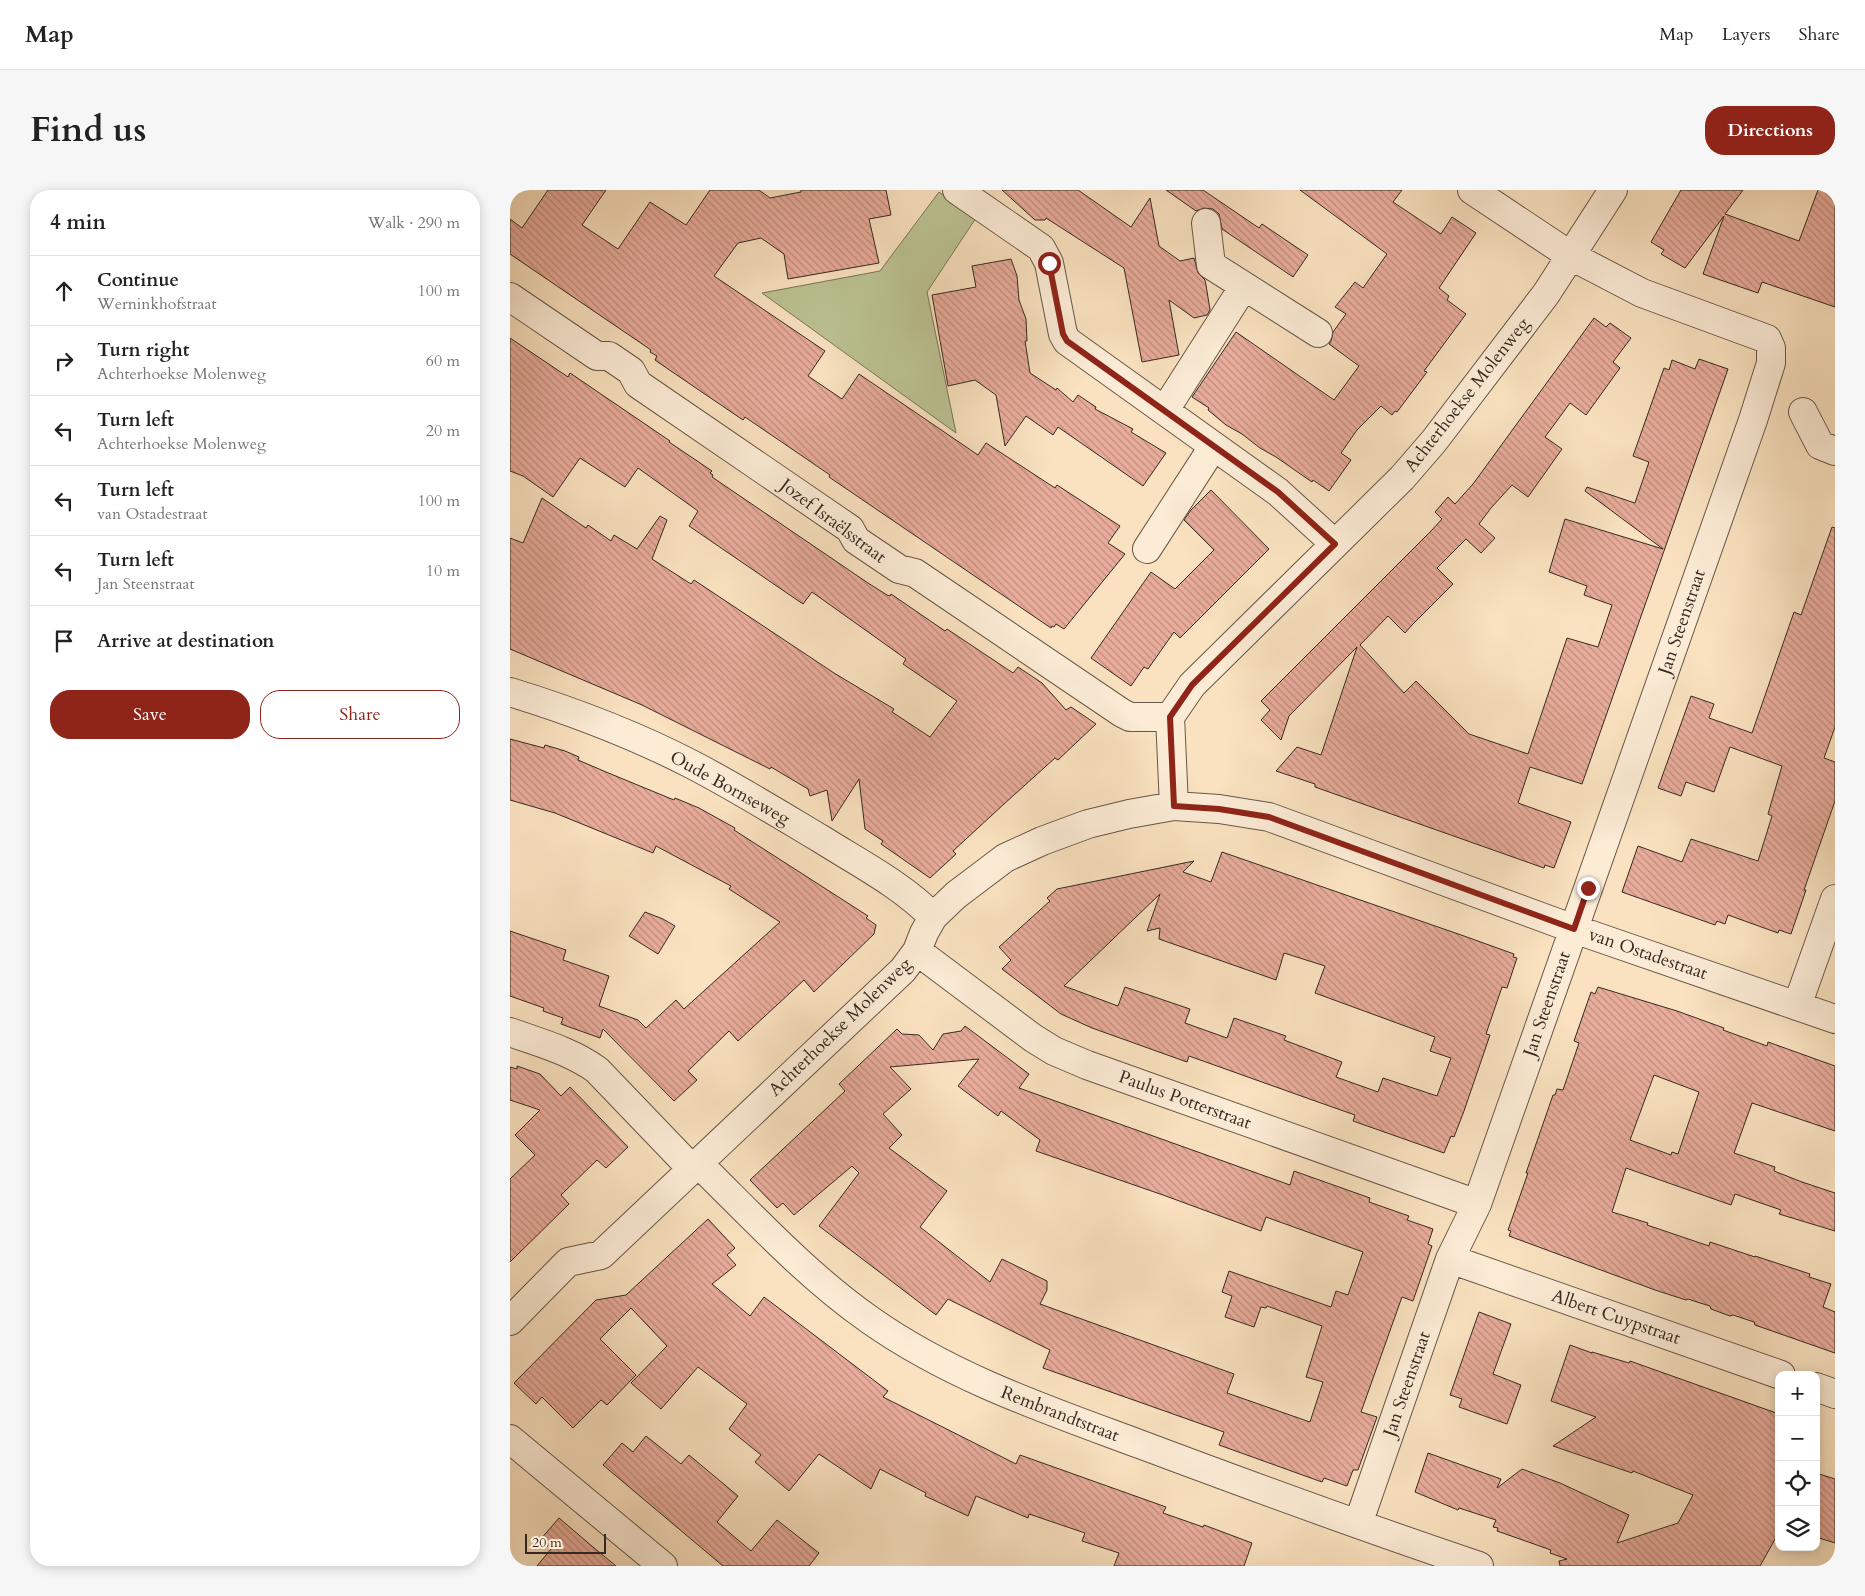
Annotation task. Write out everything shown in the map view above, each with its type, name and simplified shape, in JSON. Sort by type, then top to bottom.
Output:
[{"type":"street","points":[[958,190],[1041,248],[1049,263],[1063,334],[1067,341],[1278,492],[1335,544]]},
{"type":"street","points":[[1472,190],[1571,256]]},
{"type":"street","name":"Achterhoekse Molenweg","points":[[1170,717],[1192,685],[1402,478],[1434,441],[1546,294],[1613,190]]},
{"type":"street","points":[[1206,223],[1211,265],[1318,333]]},
{"type":"street","name":"Jan Steenstraat","points":[[1358,1524],[1450,1259],[1477,1204],[1753,420],[1771,363],[1771,348],[1767,339],[1642,293],[1571,256]]},
{"type":"street","points":[[1164,410],[1244,286]]},
{"type":"street","name":"Jozef Israëlsstraat","points":[[510,298],[597,356],[609,356],[631,371],[638,384],[850,529],[856,540],[899,569],[915,573],[1122,713],[1130,717],[1170,717]]},
{"type":"street","points":[[1803,412],[1820,445],[1835,451]]},
{"type":"street","points":[[1147,549],[1213,447]]},
{"type":"street","name":"Oude Bornseweg","points":[[510,692],[606,726],[652,745],[694,766],[765,805],[853,859],[919,902],[933,917]]},
{"type":"street","points":[[1170,717],[1174,806]]},
{"type":"street","name":"Achterhoekse Molenweg","points":[[510,1321],[568,1262],[601,1255],[903,970],[918,951],[924,933],[933,917],[956,895],[1005,858],[1042,841],[1088,824],[1174,806]]},
{"type":"street","name":"van Ostadestraat","points":[[1174,806],[1219,809],[1269,817],[1574,929],[1835,1019]]},
{"type":"street","points":[[1797,1006],[1835,899]]},
{"type":"street","name":"Paulus Potterstraat","points":[[918,951],[1017,1027],[1054,1051],[1096,1069],[1477,1204]]},
{"type":"street","name":"Rembrandtstraat","points":[[510,1032],[573,1054],[591,1066],[796,1260],[869,1319],[917,1350],[998,1391],[1296,1503],[1358,1524],[1420,1557],[1479,1566]]},
{"type":"street","name":"Albert Cuypstraat","points":[[1450,1259],[1775,1373]]},
{"type":"street","points":[[1820,1388],[1835,1394]]},
{"type":"street","points":[[510,1439],[663,1566]]},
{"type":"green space","points":[[939,192],[976,218],[927,292],[956,433],[762,293],[880,271]]},
{"type":"building","points":[[548,190],[606,190],[582,225],[618,249],[650,202],[686,225],[710,190],[759,190],[770,198],[801,192],[801,190],[886,190],[891,215],[869,219],[879,263],[788,279],[784,254],[761,238],[738,243],[714,276],[825,351],[808,376],[842,399],[859,374],[978,455],[986,443],[1055,488],[1057,485],[1120,526],[1108,543],[1125,554],[1064,629],[1056,624],[1051,628],[829,477],[830,475],[745,417],[743,420],[668,369],[655,360],[657,356],[650,352],[651,350],[510,254],[510,219],[522,228]]},
{"type":"building","points":[[1002,190],[1078,190],[1131,227],[1150,198],[1159,246],[1180,261],[1194,258],[1198,273],[1205,280],[1206,285],[1210,310],[1207,315],[1194,318],[1169,300],[1179,355],[1142,362],[1124,268],[1046,218],[1045,220],[1035,220]]},
{"type":"building","points":[[1166,190],[1203,190],[1259,228],[1262,224],[1308,255],[1293,277],[1222,229],[1219,214],[1213,209],[1204,208],[1196,211]]},
{"type":"building","points":[[1300,190],[1402,190],[1393,202],[1441,234],[1452,217],[1476,233],[1439,288],[1449,296],[1447,300],[1466,314],[1424,371],[1427,372],[1397,412],[1395,411],[1392,415],[1381,406],[1357,430],[1341,453],[1351,460],[1329,491],[1313,480],[1312,482],[1226,425],[1208,410],[1209,408],[1192,397],[1236,332],[1334,400],[1359,366],[1329,344],[1333,332],[1346,314],[1335,307],[1355,282],[1363,288],[1387,254]]},
{"type":"building","points":[[1681,190],[1743,190],[1725,214],[1799,241],[1818,190],[1835,190],[1835,307],[1762,282],[1758,293],[1703,274],[1724,216],[1685,268],[1661,254],[1664,250],[1651,242]]},
{"type":"building","points":[[1011,259],[1017,276],[1019,300],[1026,319],[1027,341],[1025,341],[1030,373],[1056,390],[1057,388],[1073,402],[1078,395],[1096,407],[1095,409],[1133,429],[1131,432],[1166,453],[1143,486],[1058,427],[1053,435],[1026,416],[1005,446],[996,395],[975,380],[948,386],[932,295],[976,287],[972,266]]},
{"type":"building","points":[[1594,318],[1606,327],[1610,323],[1631,338],[1613,362],[1620,368],[1586,415],[1570,403],[1545,437],[1562,449],[1528,497],[1512,485],[1491,508],[1479,524],[1495,538],[1481,553],[1466,539],[1437,568],[1453,584],[1405,633],[1388,616],[1360,645],[1404,693],[1416,681],[1469,734],[1528,754],[1567,638],[1598,647],[1612,605],[1584,595],[1587,586],[1549,572],[1565,519],[1663,549],[1585,491],[1587,487],[1635,503],[1649,462],[1633,456],[1664,368],[1669,370],[1672,360],[1695,369],[1699,359],[1728,369],[1582,784],[1530,767],[1518,803],[1571,822],[1554,868],[1545,865],[1544,868],[1315,787],[1315,784],[1276,771],[1297,747],[1321,755],[1357,647],[1289,716],[1281,740],[1261,720],[1270,710],[1261,701],[1442,519],[1435,512],[1448,497],[1455,504],[1473,484]]},
{"type":"building","points":[[510,338],[568,377],[570,373],[670,441],[712,471],[710,473],[713,475],[712,477],[868,583],[887,595],[890,596],[891,594],[945,631],[947,629],[1013,673],[1018,667],[1042,683],[1066,710],[1071,707],[1096,724],[1058,760],[1055,758],[953,851],[956,854],[930,878],[881,844],[883,841],[865,829],[859,779],[832,821],[827,790],[810,796],[808,789],[771,767],[770,769],[642,705],[510,649],[510,538],[523,543],[542,498],[586,528],[588,525],[611,541],[614,535],[637,549],[660,516],[667,520],[652,559],[691,584],[694,580],[834,673],[894,709],[892,712],[930,737],[957,701],[903,664],[906,659],[812,592],[803,604],[689,526],[698,511],[638,468],[625,487],[580,458],[553,497],[523,476],[510,471]]},
{"type":"building","points":[[1211,490],[1269,549],[1180,638],[1174,632],[1148,669],[1144,667],[1131,686],[1091,658],[1151,572],[1175,589],[1214,550],[1184,520]]},
{"type":"building","points":[[1832,527],[1835,528],[1835,727],[1824,758],[1835,762],[1835,801],[1791,934],[1779,930],[1778,933],[1728,915],[1725,924],[1717,921],[1715,925],[1622,892],[1638,846],[1682,862],[1691,839],[1758,861],[1772,816],[1768,814],[1782,766],[1730,747],[1714,792],[1686,782],[1681,796],[1658,788],[1691,696],[1714,704],[1709,718],[1752,733],[1794,612],[1801,615]]},
{"type":"building","points":[[510,739],[544,748],[545,745],[565,751],[579,757],[578,760],[606,772],[674,800],[675,798],[699,808],[735,828],[734,830],[868,916],[866,918],[876,925],[874,934],[814,992],[804,980],[738,1041],[729,1031],[688,1071],[697,1080],[674,1101],[603,1029],[600,1038],[561,1024],[563,1018],[543,1011],[544,1008],[510,996],[510,931],[566,950],[563,960],[609,976],[599,1006],[638,1020],[646,1028],[676,1000],[684,1009],[780,922],[729,889],[731,886],[656,846],[653,853],[555,813],[510,800]]},
{"type":"building","points":[[1222,852],[1514,954],[1513,957],[1517,958],[1507,988],[1502,987],[1486,1034],[1490,1035],[1464,1111],[1454,1137],[1451,1136],[1444,1153],[1353,1121],[1355,1115],[1189,1056],[1187,1062],[1092,1028],[1061,1014],[1002,969],[1011,960],[999,947],[1050,901],[1047,898],[1057,889],[1194,861],[1183,872],[1211,882]],"holes":[[[1160,894],[1147,931],[1160,928],[1159,939],[1276,980],[1284,953],[1325,966],[1315,993],[1435,1037],[1430,1051],[1451,1058],[1437,1096],[1383,1078],[1378,1092],[1336,1077],[1342,1062],[1284,1040],[1286,1036],[1234,1018],[1227,1038],[1185,1023],[1190,1009],[1125,987],[1118,1006],[1064,986]]]},
{"type":"building","points":[[645,912],[675,926],[658,954],[629,936]]},
{"type":"building","points":[[1598,987],[1677,1011],[1767,1046],[1768,1042],[1835,1066],[1835,1131],[1752,1103],[1734,1153],[1775,1167],[1774,1171],[1835,1193],[1835,1231],[1779,1214],[1781,1210],[1735,1194],[1731,1205],[1626,1168],[1612,1212],[1648,1223],[1647,1225],[1709,1246],[1710,1242],[1810,1274],[1809,1277],[1831,1284],[1823,1307],[1835,1312],[1835,1353],[1755,1325],[1754,1322],[1711,1309],[1710,1306],[1655,1290],[1509,1236],[1511,1231],[1508,1230],[1553,1095],[1555,1095],[1557,1089],[1563,1090],[1579,1043],[1574,1041],[1591,992],[1595,994]],"holes":[[[1654,1075],[1699,1092],[1678,1154],[1672,1152],[1671,1155],[1630,1140]]]},
{"type":"building","points":[[965,1026],[1029,1074],[1019,1088],[1290,1185],[1294,1171],[1370,1198],[1369,1202],[1409,1216],[1407,1220],[1433,1229],[1428,1244],[1432,1246],[1413,1301],[1402,1297],[1361,1412],[1377,1417],[1358,1470],[1353,1470],[1347,1486],[1324,1478],[1322,1482],[1219,1445],[1224,1432],[1043,1368],[1050,1350],[948,1299],[936,1315],[819,1226],[859,1173],[852,1166],[794,1215],[783,1203],[777,1208],[750,1180],[845,1091],[839,1084],[897,1029],[902,1034],[919,1035],[933,1050],[943,1034],[961,1031]],"holes":[[[979,1059],[958,1086],[998,1116],[1001,1111],[1040,1140],[1036,1151],[1261,1231],[1266,1217],[1363,1252],[1348,1295],[1336,1291],[1331,1307],[1229,1271],[1222,1292],[1232,1296],[1225,1317],[1254,1327],[1261,1307],[1266,1308],[1267,1306],[1322,1326],[1306,1377],[1323,1382],[1310,1422],[1227,1393],[1234,1374],[1040,1304],[1047,1290],[1047,1281],[1002,1259],[990,1282],[920,1227],[947,1191],[889,1148],[902,1135],[883,1114],[911,1089],[890,1067]]]},
{"type":"building","points":[[517,1066],[540,1074],[561,1096],[570,1087],[628,1147],[606,1168],[597,1160],[561,1195],[569,1204],[510,1262],[510,1179],[535,1155],[515,1135],[540,1110],[510,1100],[510,1067],[517,1069]]},
{"type":"building","points":[[708,1219],[735,1248],[727,1255],[736,1265],[712,1284],[750,1316],[764,1297],[888,1391],[883,1397],[1016,1464],[1020,1455],[1166,1507],[1163,1513],[1203,1527],[1204,1525],[1252,1543],[1244,1566],[1114,1566],[1119,1553],[1082,1541],[1085,1533],[1029,1514],[1028,1518],[976,1496],[968,1516],[925,1496],[926,1493],[880,1469],[871,1489],[819,1454],[789,1491],[755,1462],[761,1455],[729,1429],[747,1404],[698,1367],[661,1409],[631,1383],[667,1346],[631,1308],[600,1339],[636,1375],[607,1405],[601,1400],[573,1428],[542,1397],[536,1404],[514,1383],[596,1300],[626,1295]]},
{"type":"building","points":[[1479,1312],[1511,1324],[1493,1374],[1521,1385],[1507,1424],[1459,1407],[1462,1399],[1450,1395]]},
{"type":"building","points":[[1570,1345],[1629,1363],[1630,1361],[1775,1413],[1775,1539],[1760,1566],[1560,1566],[1559,1561],[1567,1559],[1550,1553],[1551,1550],[1497,1531],[1498,1528],[1493,1527],[1496,1520],[1459,1508],[1458,1510],[1415,1492],[1428,1453],[1501,1479],[1497,1488],[1522,1469],[1560,1483],[1629,1515],[1617,1543],[1678,1523],[1693,1495],[1633,1471],[1632,1473],[1553,1446],[1596,1417],[1551,1401]]},
{"type":"building","points":[[646,1436],[681,1464],[689,1455],[738,1496],[717,1522],[751,1551],[777,1520],[819,1553],[809,1566],[723,1566],[603,1465],[622,1443],[633,1452]]},
{"type":"building","points":[[1820,1474],[1835,1479],[1835,1543],[1820,1538]]},
{"type":"building","points":[[559,1518],[616,1566],[537,1566],[551,1549],[540,1540]]},
{"type":"route","points":[[1049,263],[1063,334],[1067,341],[1278,492],[1335,544],[1192,685],[1170,717],[1174,806],[1219,809],[1269,817],[1574,929],[1588,888]]}]
